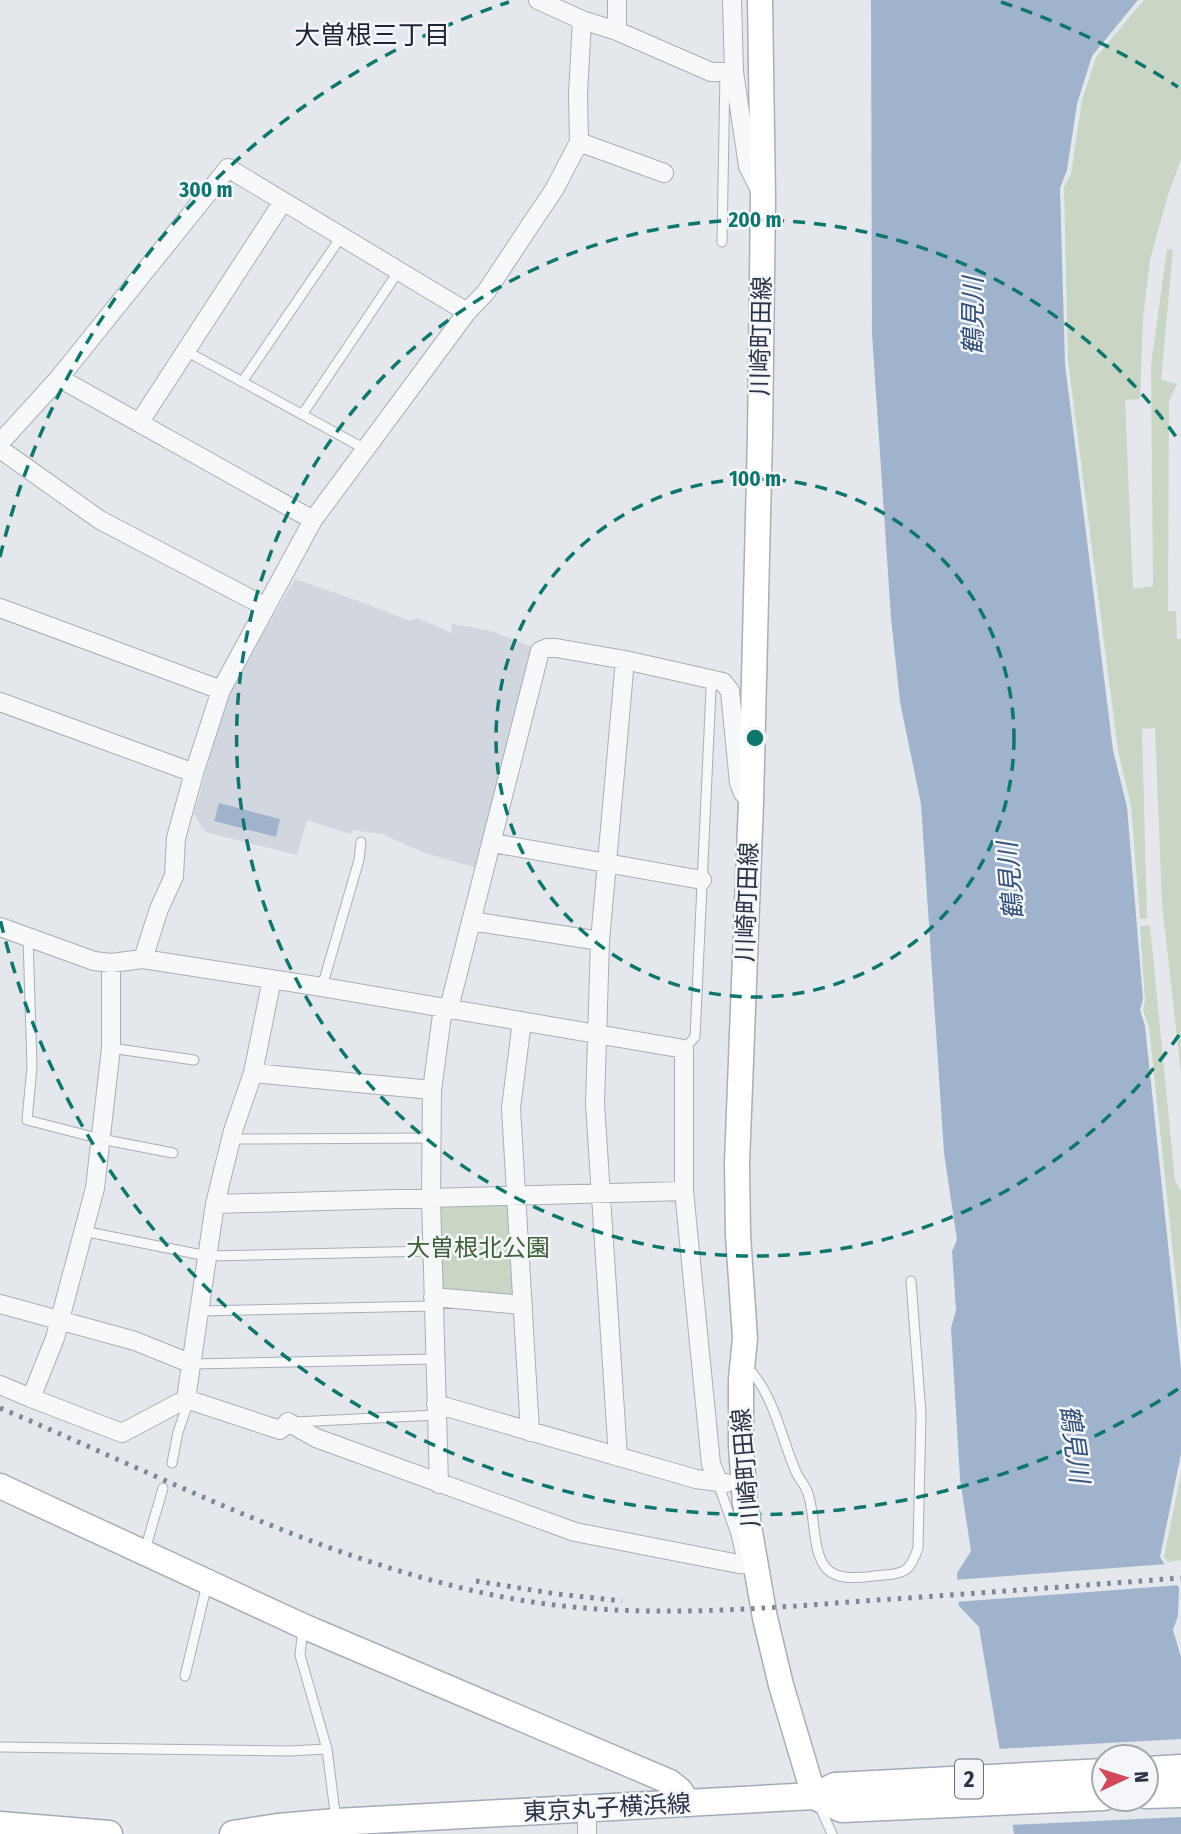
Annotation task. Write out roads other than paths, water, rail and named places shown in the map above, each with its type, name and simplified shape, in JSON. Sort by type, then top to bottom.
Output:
[{"type":"main road","name":"川崎町田線","points":[[760,0],[763,198],[760,435],[751,802],[737,1163],[737,1235],[745,1338],[741,1395],[743,1488],[750,1565],[781,1685],[830,1797]]},
{"type":"main road","points":[[0,1486],[303,1626],[670,1782],[680,1790],[689,1804]]},
{"type":"main road","points":[[1160,1769],[1181,1768]]},
{"type":"main road","name":"東京丸子横浜線","points":[[233,1834],[290,1825],[337,1822],[417,1826],[587,1821],[689,1804],[830,1797],[1090,1773]]},
{"type":"main road","points":[[1160,1795],[1181,1794]]},
{"type":"main road","name":"東京丸子横浜線","points":[[830,1797],[1090,1797]]},
{"type":"main road","points":[[0,1825],[109,1834]]},
{"type":"street","points":[[538,0],[711,72],[730,72]]},
{"type":"street","points":[[617,0],[617,31]]},
{"type":"street","points":[[732,0],[730,72],[748,166],[763,198]]},
{"type":"street","points":[[144,959],[159,909],[174,876],[176,838],[221,690],[313,520],[467,312],[486,292],[554,190],[579,142],[578,94],[582,20]]},
{"type":"street","points":[[579,142],[664,173]]},
{"type":"street","points":[[0,443],[59,378],[228,168],[467,312]]},
{"type":"street","points":[[139,423],[282,202]]},
{"type":"street","points":[[59,378],[313,520]]},
{"type":"street","points":[[0,449],[100,520],[266,607]]},
{"type":"street","points":[[0,608],[221,690]]},
{"type":"street","points":[[439,1484],[431,1198],[432,1090],[442,1016],[449,1008],[540,652],[547,648],[556,648],[723,682],[730,691],[739,782],[743,793],[751,802]]},
{"type":"street","points":[[618,1457],[595,1104],[600,941],[625,660]]},
{"type":"street","points":[[0,702],[194,773]]},
{"type":"street","points":[[492,843],[702,880]]},
{"type":"street","points":[[471,921],[600,941]]},
{"type":"street","points":[[0,927],[94,961],[111,963],[144,959],[684,1049],[684,1191],[711,1464],[718,1481]]},
{"type":"street","points":[[31,1398],[55,1339],[95,1188],[111,1048],[111,963]]},
{"type":"street","points":[[186,1399],[215,1204],[253,1073],[272,979]]},
{"type":"street","points":[[523,1021],[511,1108],[530,1432]]},
{"type":"street","points":[[253,1073],[432,1090]]},
{"type":"street","points":[[215,1204],[684,1191]]},
{"type":"street","points":[[433,1302],[523,1305]]},
{"type":"street","points":[[0,1304],[135,1341],[192,1364]]},
{"type":"street","points":[[0,1385],[122,1433],[186,1399],[280,1430],[288,1422],[316,1438],[575,1532],[750,1565]]},
{"type":"street","points":[[436,1410],[530,1432],[696,1479],[718,1481],[743,1488]]},
{"type":"lane","points":[[722,242],[730,72]]},
{"type":"lane","points":[[242,382],[341,237]]},
{"type":"lane","points":[[302,415],[398,272]]},
{"type":"lane","points":[[186,351],[365,449]]},
{"type":"lane","points":[[684,1049],[695,1037],[710,689],[714,679]]},
{"type":"lane","points":[[322,987],[359,860],[361,842]]},
{"type":"lane","points":[[28,937],[32,1067],[27,1120],[101,1139],[173,1153]]},
{"type":"lane","points":[[111,1048],[194,1060]]},
{"type":"lane","points":[[232,1139],[432,1138]]},
{"type":"lane","points":[[83,1231],[207,1256],[432,1251]]},
{"type":"lane","points":[[743,1364],[763,1390],[797,1474],[808,1492],[820,1555],[825,1567],[833,1573],[850,1577],[897,1575],[905,1572],[915,1558],[918,1548],[921,1414],[911,1281]]},
{"type":"lane","points":[[200,1311],[433,1302]]},
{"type":"lane","points":[[192,1364],[435,1359]]},
{"type":"lane","points":[[172,1464],[186,1409],[186,1399]]},
{"type":"lane","points":[[288,1422],[436,1410]]},
{"type":"lane","points":[[718,1481],[750,1565]]},
{"type":"lane","points":[[144,1552],[163,1488]]},
{"type":"lane","points":[[185,1676],[208,1582]]},
{"type":"lane","points":[[303,1626],[300,1655],[327,1749],[337,1822]]},
{"type":"lane","points":[[0,1747],[289,1751],[327,1749]]},
{"type":"lane","points":[[830,1797],[829,1823],[832,1834]]},
{"type":"water","name":"鶴見川","points":[[871,0],[1138,0],[1092,56],[1077,104],[1067,170],[1060,188],[1065,364],[1113,750],[1127,807],[1143,999],[1140,1010],[1145,1026],[1181,1368],[1181,1454],[1160,1557],[1179,1588],[1178,1616],[1173,1630],[1181,1657],[1181,1834],[1014,1834],[979,1627],[959,1606],[957,1573],[971,1551],[960,1479],[951,1328],[956,1310],[952,1251],[957,1240],[944,1153],[921,804],[900,702],[891,618],[872,334]]},
{"type":"water","points":[[219,803],[280,819],[276,837],[214,821]]},
{"type":"railway","points":[[0,1408],[247,1516],[373,1563],[437,1582],[548,1604],[638,1611],[728,1610],[1181,1578]]},
{"type":"railway","points":[[476,1581],[622,1601]]},
{"type":"district","name":"大曽根三丁目","points":[[372,35]]},
{"type":"park label","name":"大曽根北公園","points":[[478,1248]]}]
